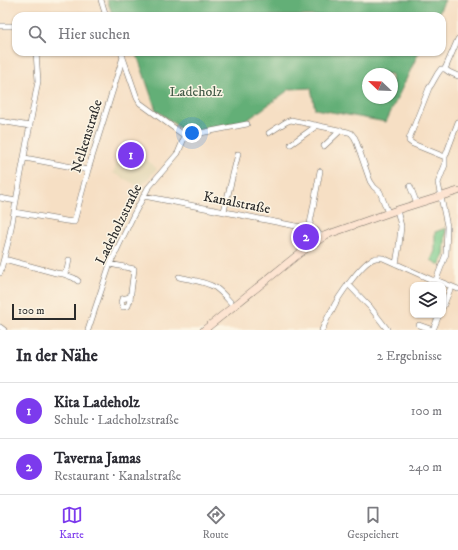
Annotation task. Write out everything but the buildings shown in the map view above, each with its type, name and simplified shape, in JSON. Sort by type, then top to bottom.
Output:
[{"type":"main road","points":[[204,330],[303,251],[322,238],[334,232],[398,210],[458,192]]},
{"type":"street","points":[[101,0],[105,12]]},
{"type":"street","points":[[0,26],[12,26]]},
{"type":"street","points":[[445,69],[458,39]]},
{"type":"street","points":[[0,273],[9,239],[38,81],[36,56]]},
{"type":"street","points":[[122,56],[140,103],[185,136],[247,124]]},
{"type":"street","name":"Nelkenstraße","points":[[14,212],[74,222],[122,56]]},
{"type":"street","points":[[445,157],[412,144],[409,139],[436,74],[441,69],[445,69],[458,76]]},
{"type":"street","points":[[269,134],[291,120],[316,124],[351,133],[355,138],[370,181],[372,185],[380,192],[388,214]]},
{"type":"street","points":[[0,121],[30,126]]},
{"type":"street","points":[[436,280],[446,254],[447,226],[438,183],[445,165],[445,157],[458,122]]},
{"type":"street","points":[[291,144],[315,127],[316,124]]},
{"type":"street","points":[[324,146],[341,130]]},
{"type":"street","name":"Ladeholzstraße","points":[[88,330],[110,264],[148,188],[178,153],[185,136]]},
{"type":"street","points":[[224,212],[238,154]]},
{"type":"street","points":[[24,158],[88,170]]},
{"type":"street","points":[[309,229],[320,171]]},
{"type":"street","points":[[410,186],[417,204]]},
{"type":"street","name":"Kanalstraße","points":[[144,196],[316,230],[322,238]]},
{"type":"street","points":[[0,198],[16,201]]},
{"type":"street","points":[[396,264],[401,226],[398,210]]},
{"type":"street","points":[[322,330],[332,309],[348,284],[366,263],[378,257],[432,280],[436,280],[458,289]]},
{"type":"street","points":[[4,259],[56,274],[63,274],[78,281]]},
{"type":"street","points":[[63,274],[67,270],[69,260]]},
{"type":"street","points":[[110,264],[134,269],[130,298]]},
{"type":"street","points":[[179,277],[216,288],[222,292],[234,306]]},
{"type":"street","points":[[348,284],[370,307],[387,329],[386,330]]},
{"type":"street","points":[[446,298],[451,286]]},
{"type":"street","points":[[419,325],[433,330],[439,318]]},
{"type":"street","points":[[0,327],[4,330]]},
{"type":"shaded area","points":[[126,140],[157,169],[140,187],[113,173]]},
{"type":"green space","points":[[107,0],[445,0],[439,12],[112,12]]},
{"type":"green space","name":"Ladeholz","points":[[137,56],[417,56],[398,97],[398,68],[362,68],[362,104],[394,104],[386,122],[315,109],[311,88],[290,89],[246,121],[186,133],[156,110]]},
{"type":"green space","points":[[446,228],[444,255],[440,265],[431,260],[435,251],[435,232]]},
{"type":"place","name":"Kita Ladeholz","points":[[131,155]]},
{"type":"place","name":"Taverna Jamas","points":[[306,237]]}]
